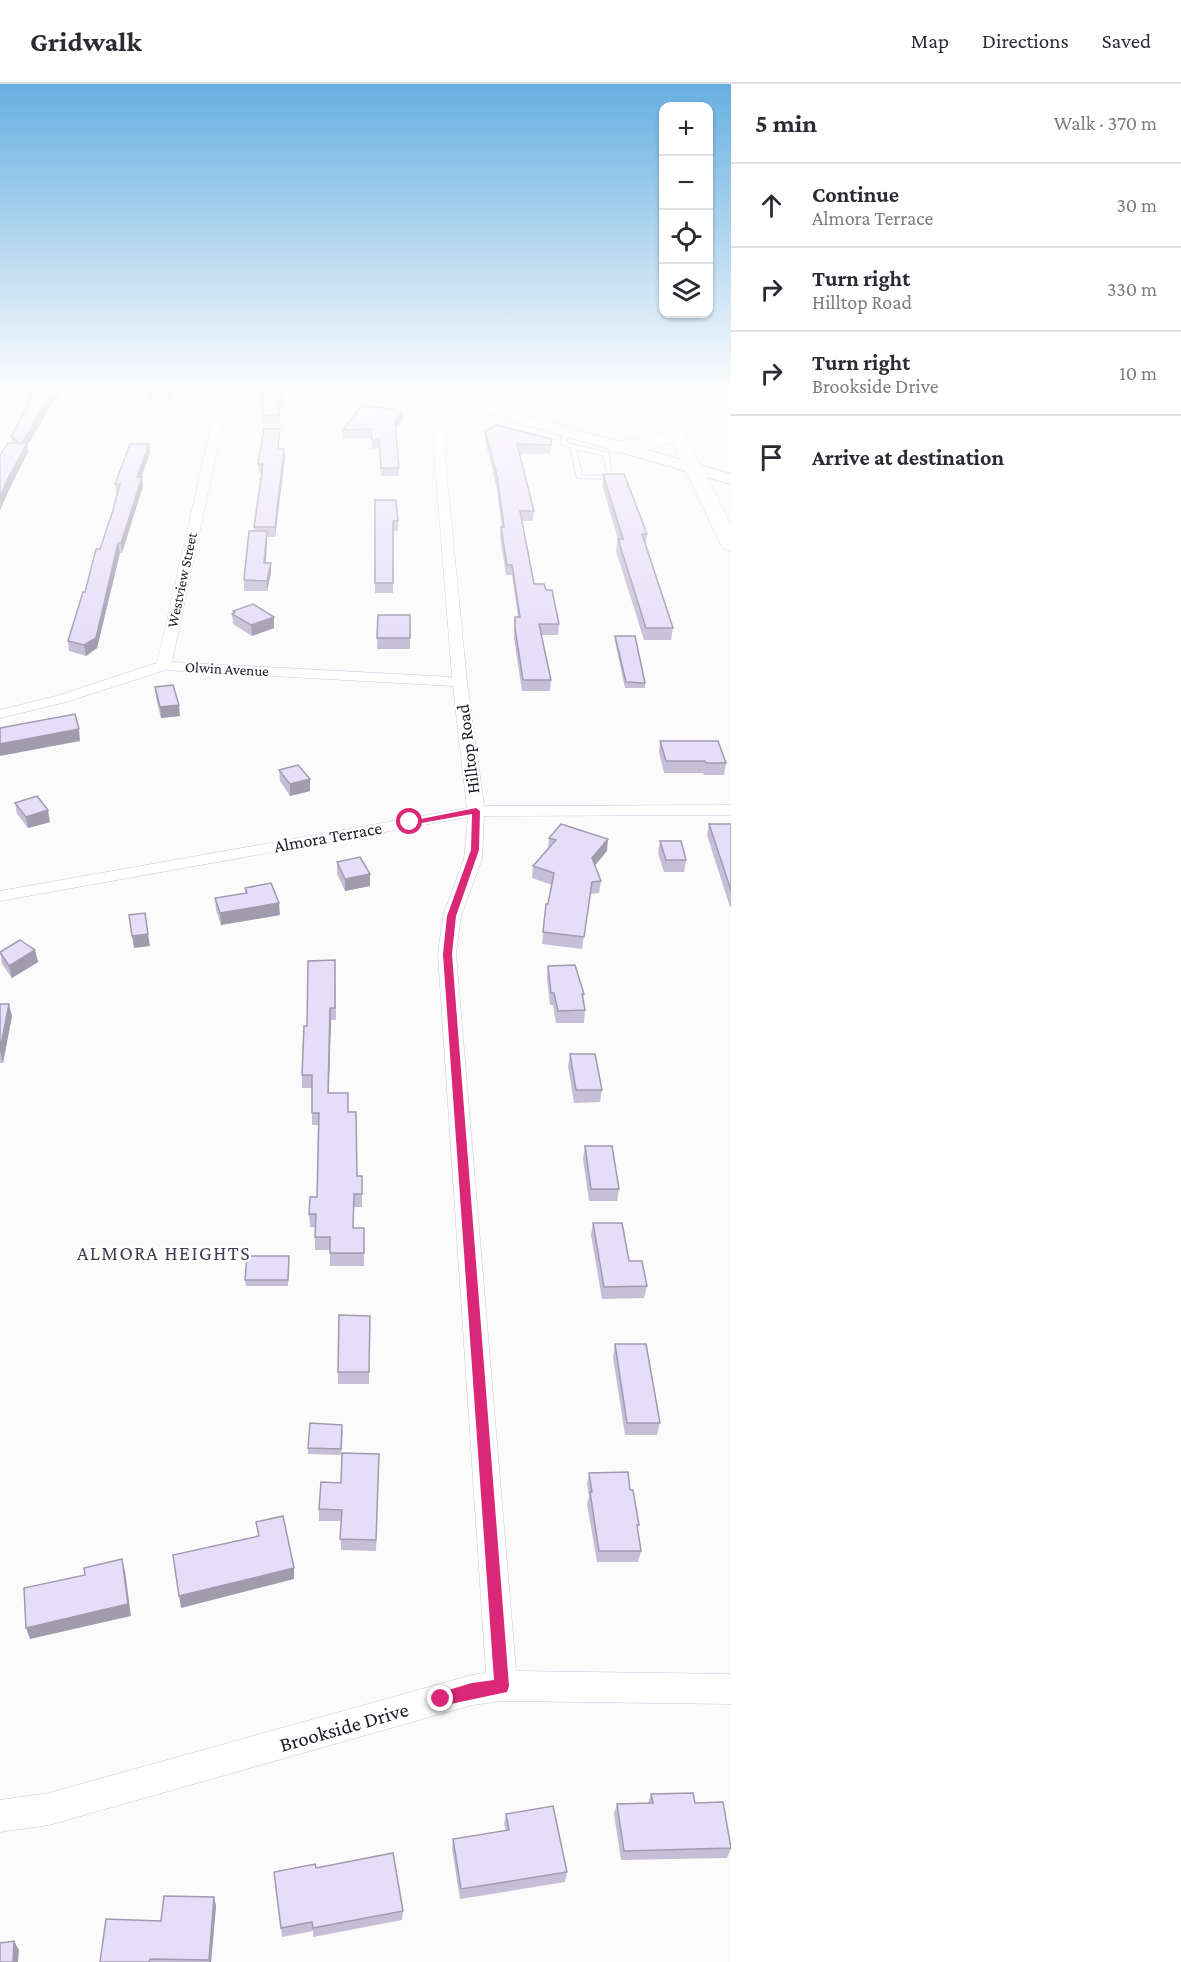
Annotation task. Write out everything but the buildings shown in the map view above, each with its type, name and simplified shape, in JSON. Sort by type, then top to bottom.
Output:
[{"type":"main road","points":[[697,476],[731,545]]},
{"type":"main road","points":[[712,504],[731,495]]},
{"type":"street","name":"Westview Street","points":[[164,666],[206,476]]},
{"type":"street","name":"Hilltop Road","points":[[442,476],[460,682],[476,811],[475,850],[452,916],[447,954],[502,1686]]},
{"type":"street","name":"Olwin Avenue","points":[[0,714],[61,699],[164,666],[460,682]]},
{"type":"street","name":"Almora Terrace","points":[[0,896],[476,811],[731,810]]},
{"type":"street","name":"Brookside Drive","points":[[0,1816],[49,1809],[472,1690],[502,1686],[731,1689]]},
{"type":"lane","points":[[579,476],[611,478],[611,476]]},
{"type":"district","name":"ALMORA HEIGHTS","points":[[164,1253]]},
{"type":"route","points":[[410,822],[476,811],[477,838],[473,860],[452,916],[447,954],[502,1686],[472,1690],[441,1699]]}]
